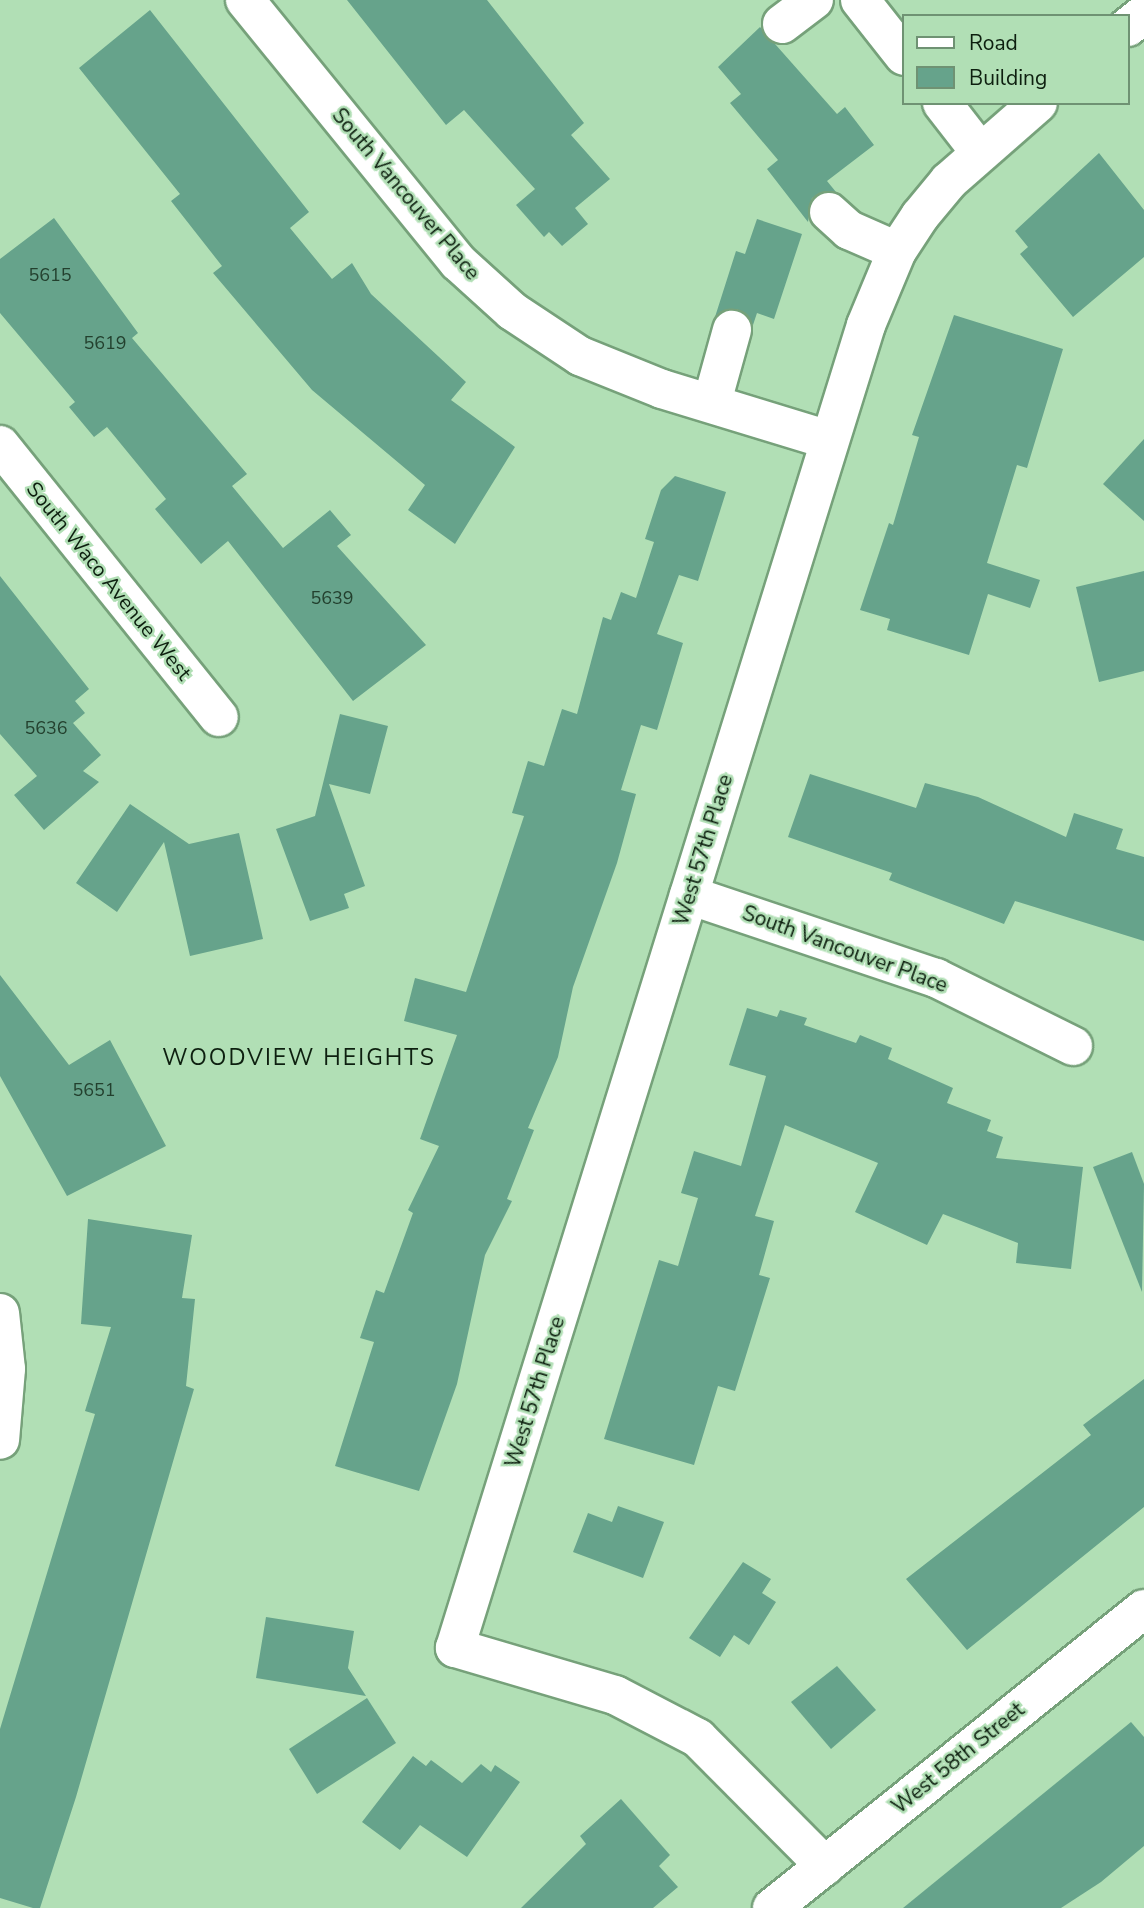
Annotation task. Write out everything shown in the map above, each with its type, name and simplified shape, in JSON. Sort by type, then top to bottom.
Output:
[{"type":"street","name":"South Vancouver Place","points":[[245,0],[458,262],[506,306],[580,356],[829,440]]},
{"type":"street","points":[[782,24],[814,0]]},
{"type":"street","points":[[860,0],[902,53]]},
{"type":"street","points":[[1130,25],[1144,14]]},
{"type":"street","points":[[944,105],[980,152]]},
{"type":"street","name":"West 57th Place","points":[[825,1866],[698,1738],[615,1695],[455,1648],[829,440],[897,251],[948,181],[1036,105]]},
{"type":"street","points":[[829,212],[849,230],[897,251]]},
{"type":"street","points":[[712,402],[732,330]]},
{"type":"street","name":"South Waco Avenue West","points":[[0,445],[219,717]]},
{"type":"street","name":"South Vancouver Place","points":[[690,895],[936,978],[1073,1046]]},
{"type":"street","points":[[0,1313],[6,1369],[0,1440]]},
{"type":"street","name":"West 58th Street","points":[[772,1908],[1144,1609]]},
{"type":"building","points":[[347,0],[487,0],[584,123],[571,135],[610,179],[575,208],[588,224],[562,246],[549,232],[544,237],[516,205],[535,189],[464,110],[446,125]]},
{"type":"building","points":[[150,10],[309,212],[290,228],[332,279],[352,263],[371,294],[466,382],[451,400],[515,447],[455,544],[408,510],[425,485],[312,390],[213,273],[222,266],[171,201],[180,194],[79,68]]},
{"type":"building","points":[[760,27],[837,114],[845,107],[874,145],[827,181],[836,192],[812,198],[808,222],[767,169],[778,160],[730,103],[741,94],[718,67]]},
{"type":"building","points":[[1099,153],[1144,210],[1144,257],[1073,317],[1020,254],[1028,247],[1015,231]]},
{"type":"building","points":[[54,218],[138,333],[132,338],[247,474],[232,486],[283,548],[330,510],[351,535],[337,546],[426,645],[353,701],[228,541],[201,564],[155,509],[166,499],[107,427],[94,437],[69,407],[75,402],[0,313],[0,259]]},
{"type":"building","points":[[757,219],[802,234],[774,319],[757,313],[753,325],[737,309],[715,317],[736,251],[745,254]]},
{"type":"building","points":[[954,315],[1063,349],[1027,468],[1017,465],[987,563],[1040,580],[1030,608],[988,594],[969,655],[887,630],[890,619],[860,610],[889,523],[893,525],[919,437],[912,435]]},
{"type":"building","points":[[1144,439],[1144,521],[1103,484]]},
{"type":"building","points":[[675,476],[726,492],[698,581],[679,575],[657,634],[683,643],[657,730],[641,725],[621,790],[636,794],[617,863],[573,987],[558,1057],[528,1128],[534,1130],[507,1199],[512,1201],[485,1255],[457,1384],[419,1491],[335,1466],[374,1342],[360,1338],[376,1290],[384,1293],[413,1213],[408,1210],[439,1146],[420,1139],[457,1035],[404,1021],[415,978],[466,992],[524,816],[512,813],[528,761],[544,766],[562,709],[577,714],[603,617],[611,620],[621,592],[636,598],[654,542],[645,539],[661,490]]},
{"type":"building","points":[[1144,571],[1144,671],[1099,682],[1076,587]]},
{"type":"building","points":[[0,576],[89,689],[75,701],[85,713],[73,723],[101,755],[83,771],[99,782],[44,830],[14,795],[37,776],[0,734]]},
{"type":"building","points":[[340,714],[388,726],[370,794],[329,784],[365,886],[344,894],[349,908],[310,921],[276,829],[315,816]]},
{"type":"building","points":[[810,774],[916,808],[925,783],[978,797],[1066,837],[1074,813],[1123,829],[1116,849],[1144,857],[1144,941],[1015,901],[1004,924],[889,880],[892,873],[788,837]]},
{"type":"building","points":[[130,804],[189,844],[239,833],[263,939],[190,956],[164,842],[117,912],[76,883]]},
{"type":"building","points":[[0,975],[69,1065],[110,1040],[166,1146],[67,1196],[0,1076]]},
{"type":"building","points":[[747,1008],[777,1017],[780,1010],[807,1018],[804,1025],[856,1043],[860,1035],[892,1048],[888,1059],[953,1088],[947,1103],[991,1120],[987,1131],[1003,1137],[996,1158],[1083,1167],[1071,1269],[1016,1263],[1018,1243],[943,1214],[927,1245],[855,1212],[878,1163],[785,1125],[755,1216],[774,1221],[759,1275],[770,1278],[735,1391],[718,1386],[694,1465],[604,1439],[659,1260],[678,1266],[698,1198],[681,1193],[694,1151],[741,1166],[766,1076],[729,1065]]},
{"type":"building","points":[[1132,1152],[1144,1184],[1142,1292],[1093,1167]]},
{"type":"building","points":[[88,1219],[192,1235],[182,1298],[195,1299],[186,1386],[194,1389],[76,1797],[40,1908],[33,1908],[0,1898],[0,1729],[95,1414],[85,1411],[111,1327],[81,1324]]},
{"type":"building","points":[[1144,1379],[1144,1507],[967,1650],[906,1579],[1091,1435],[1083,1425]]},
{"type":"building","points":[[618,1506],[664,1522],[643,1578],[573,1552],[588,1513],[612,1522]]},
{"type":"building","points":[[743,1562],[771,1579],[762,1593],[776,1602],[749,1645],[734,1635],[720,1657],[689,1638]]},
{"type":"building","points":[[266,1617],[354,1631],[348,1668],[366,1696],[256,1678]]},
{"type":"building","points":[[837,1666],[876,1710],[831,1749],[791,1702]]},
{"type":"building","points":[[367,1698],[396,1743],[317,1794],[289,1749]]},
{"type":"building","points":[[1131,1722],[1144,1737],[1144,1846],[1101,1882],[1061,1908],[903,1908]]},
{"type":"building","points":[[413,1756],[426,1766],[431,1760],[462,1783],[481,1764],[491,1772],[495,1765],[520,1782],[467,1857],[420,1825],[400,1850],[362,1822]]},
{"type":"building","points":[[621,1799],[670,1855],[659,1866],[678,1887],[653,1908],[521,1908],[586,1844],[580,1836]]},
{"type":"district","name":"WOODVIEW HEIGHTS","points":[[299,1058]]}]
